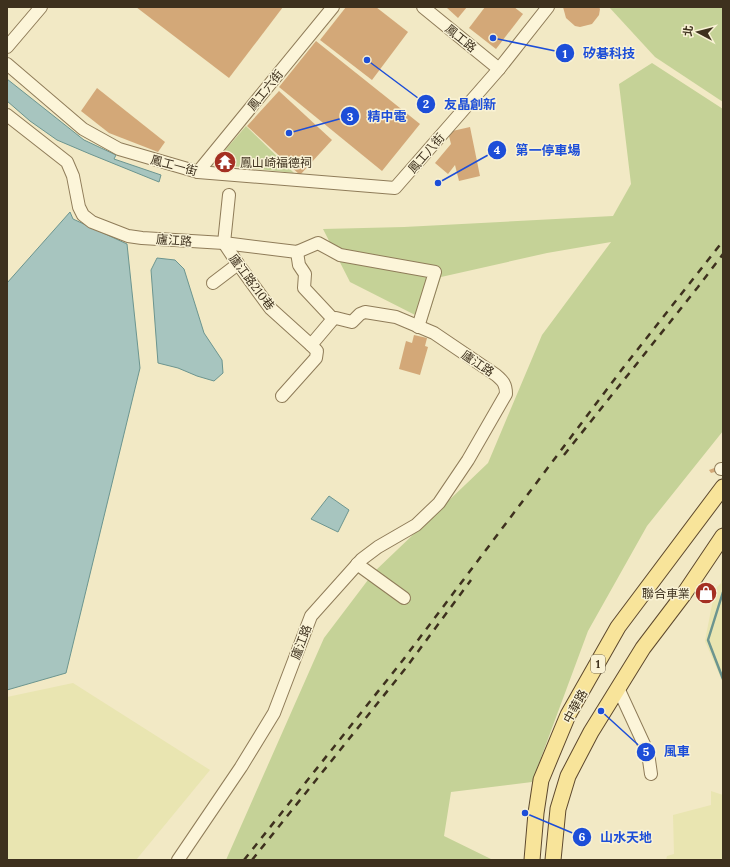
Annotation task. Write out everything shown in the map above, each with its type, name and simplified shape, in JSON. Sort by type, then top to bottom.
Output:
[{"type":"main road","name":"中華路","points":[[532,860],[536,813],[541,780],[568,715],[596,669],[618,627],[721,490]]},
{"type":"main road","points":[[553,860],[558,809],[568,776],[591,732],[643,648],[684,594],[722,536]]},
{"type":"street","points":[[7,47],[41,7]]},
{"type":"street","name":"鳳工六街","points":[[198,172],[333,7]]},
{"type":"street","name":"鳳工路","points":[[423,7],[499,69]]},
{"type":"street","name":"鳳工八街","points":[[396,188],[499,69],[548,7]]},
{"type":"street","name":"鳳工一街","points":[[7,64],[83,129],[119,149],[198,172],[396,188]]},
{"type":"street","name":"廬江路","points":[[7,115],[67,162],[72,176],[78,207],[83,215],[92,222],[128,236],[224,243],[297,252]]},
{"type":"street","points":[[224,243],[229,196]]},
{"type":"street","name":"廬江路210巷","points":[[224,243],[270,308],[311,345]]},
{"type":"street","points":[[282,396],[316,358],[317,350],[311,345],[333,319],[304,288],[305,274],[299,265],[297,252],[318,243],[340,255],[435,272],[418,326]]},
{"type":"street","points":[[213,283],[238,264]]},
{"type":"street","name":"廬江路","points":[[178,860],[241,767],[274,713],[311,616],[358,564],[378,547],[416,525],[439,503],[468,460],[506,394],[504,382],[496,375],[434,334],[418,326],[396,317],[365,312],[360,314],[352,322],[336,318],[333,319]]},
{"type":"street","points":[[358,564],[404,598]]},
{"type":"street","points":[[618,688],[648,753],[650,774]]},
{"type":"shaded area","points":[[723,553],[723,683],[705,641],[715,589],[721,583]]},
{"type":"shaded area","points":[[73,683],[210,770],[136,860],[7,860],[7,697]]},
{"type":"shaded area","points":[[711,791],[723,795],[723,860],[666,860],[667,856],[674,854],[673,815],[711,805]]},
{"type":"green space","points":[[609,7],[723,7],[723,102],[655,57]]},
{"type":"green space","points":[[652,63],[723,109],[723,431],[647,526],[588,631],[532,782],[451,792],[444,836],[493,860],[226,860],[324,638],[374,572],[488,463],[542,335],[611,242],[547,253],[441,277],[427,321],[350,282],[323,229],[404,227],[613,216],[631,184],[619,84]]},
{"type":"green space","points":[[246,126],[294,173],[213,164]]},
{"type":"water","points":[[7,79],[84,140],[116,155],[114,159],[161,175],[159,182],[57,140],[30,121],[7,101]]},
{"type":"water","points":[[70,212],[73,219],[127,244],[140,368],[66,673],[7,690],[7,283]]},
{"type":"water","points":[[157,258],[175,260],[184,269],[204,333],[222,360],[223,373],[214,381],[178,368],[158,363],[151,270]]},
{"type":"water","points":[[329,496],[349,510],[338,532],[311,519]]},
{"type":"building","points":[[136,7],[283,7],[229,78]]},
{"type":"building","points":[[346,7],[376,7],[408,32],[372,80],[320,40]]},
{"type":"building","points":[[446,7],[467,7],[458,18]]},
{"type":"building","points":[[485,7],[514,7],[523,14],[496,49],[469,28]]},
{"type":"building","points":[[563,7],[599,7],[600,9],[599,15],[592,24],[580,27],[575,26],[566,18]]},
{"type":"building","points":[[316,41],[420,124],[382,171],[279,87]]},
{"type":"building","points":[[97,88],[165,142],[158,152],[109,133],[81,111]]},
{"type":"building","points":[[279,91],[332,140],[300,175],[247,126]]},
{"type":"building","points":[[470,127],[480,176],[459,181],[455,165],[448,174],[435,163],[451,144],[448,132]]},
{"type":"building","name":"鳳山崎福德祠","points":[[218,154],[233,156],[232,169],[217,167]]},
{"type":"building","points":[[414,335],[427,338],[425,346],[428,347],[420,375],[399,369],[406,341],[412,343]]},
{"type":"building","points":[[717,467],[718,471],[711,473],[709,470]]},
{"type":"waterway","points":[[723,592],[708,640],[723,679]]},
{"type":"railway","points":[[244,860],[403,660],[623,368],[723,241]]},
{"type":"railway","points":[[564,455],[723,254]]},
{"type":"railway","points":[[252,860],[405,669],[471,580]]},
{"type":"place","name":"矽碁科技","points":[[493,38]]},
{"type":"place","name":"友晶創新","points":[[367,60]]},
{"type":"place","name":"精中電","points":[[289,133]]},
{"type":"place","name":"鳳山崎福德祠","points":[[225,162]]},
{"type":"place","name":"第一停車場","points":[[438,183]]},
{"type":"place","name":"聯合車業","points":[[706,593]]},
{"type":"place","name":"風車","points":[[601,711]]},
{"type":"place","name":"山水天地","points":[[525,813]]}]
